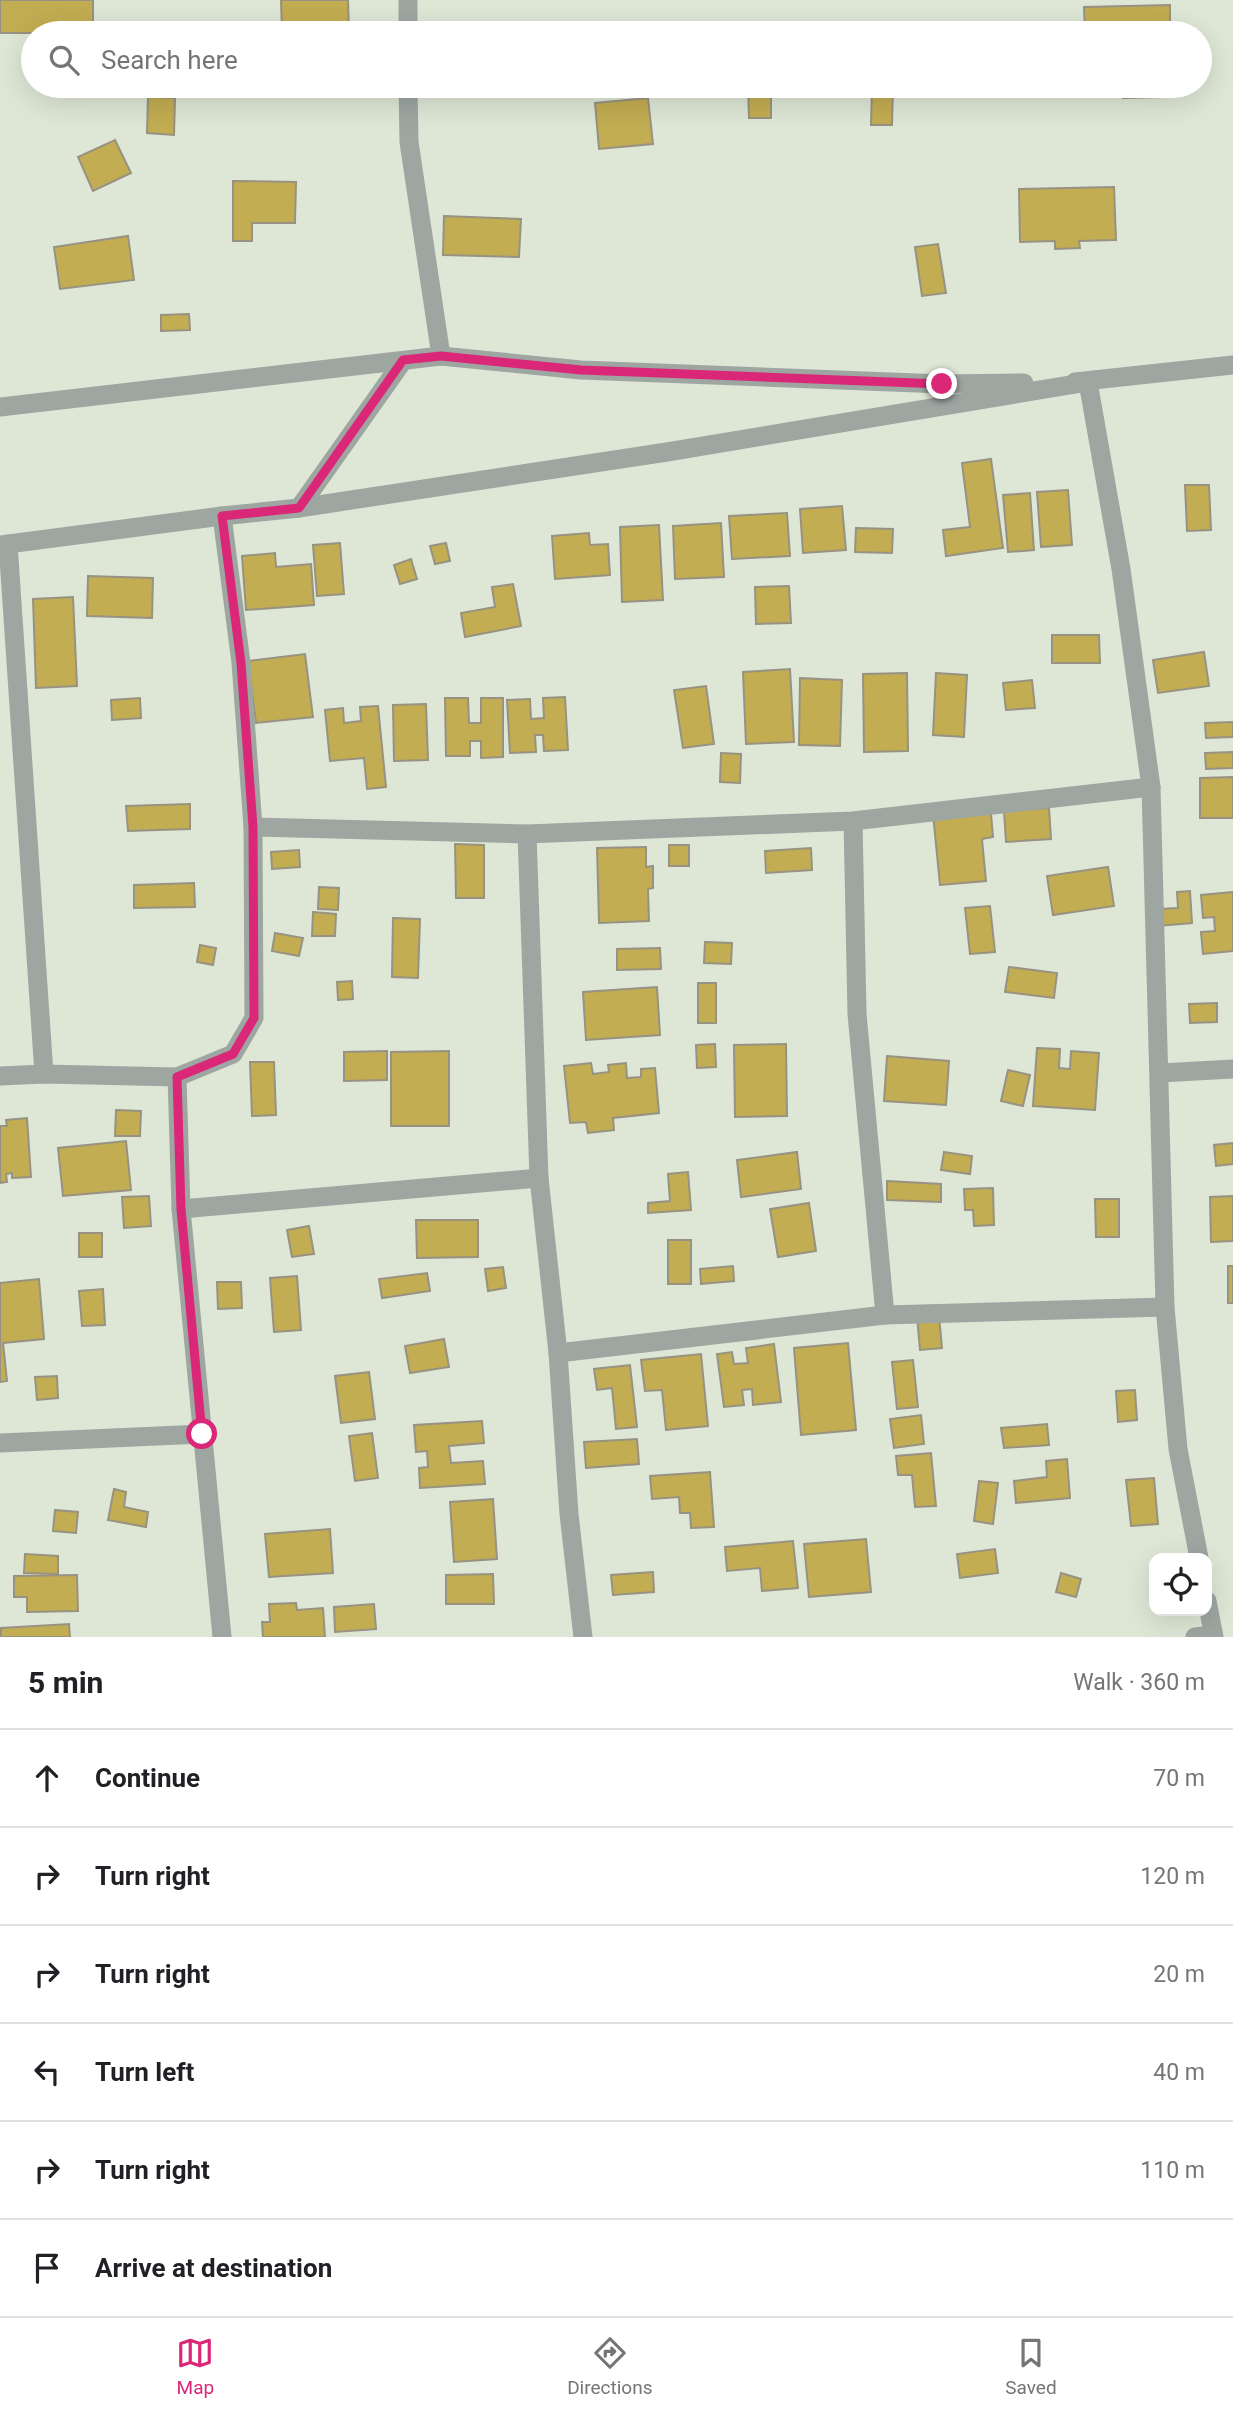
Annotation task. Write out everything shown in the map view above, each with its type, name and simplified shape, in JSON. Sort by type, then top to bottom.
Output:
[{"type":"street","points":[[408,0],[408,21]]},
{"type":"street","points":[[408,98],[409,142],[441,356]]},
{"type":"street","points":[[0,407],[441,356],[581,370],[942,384],[1088,382]]},
{"type":"street","points":[[299,508],[403,360]]},
{"type":"street","points":[[44,1074],[4,545],[299,508],[667,452],[1088,382],[1233,365]]},
{"type":"street","points":[[1088,382],[1121,569],[1151,787],[1165,1307],[1178,1449],[1198,1553]]},
{"type":"street","points":[[0,1076],[44,1074],[177,1077],[233,1054],[254,1018],[253,827],[241,663],[222,516]]},
{"type":"street","points":[[253,827],[527,834],[853,821],[1151,787]]},
{"type":"street","points":[[853,821],[857,1014],[885,1315]]},
{"type":"street","points":[[527,834],[538,1178],[558,1353],[569,1514],[583,1637]]},
{"type":"street","points":[[1160,1073],[1233,1069]]},
{"type":"street","points":[[177,1077],[181,1209],[222,1637]]},
{"type":"street","points":[[181,1209],[538,1178]]},
{"type":"street","points":[[558,1353],[885,1315],[1165,1307]]},
{"type":"street","points":[[0,1443],[202,1434]]},
{"type":"street","points":[[1207,1616],[1207,1636]]},
{"type":"building","points":[[0,0],[93,0],[93,21],[21,21],[21,33],[0,33]]},
{"type":"building","points":[[281,0],[348,0],[349,21],[282,21]]},
{"type":"building","points":[[1170,5],[1170,21],[1085,21],[1084,7]]},
{"type":"building","points":[[148,98],[175,98],[174,135],[147,133]]},
{"type":"building","points":[[648,98],[653,144],[599,149],[595,103]]},
{"type":"building","points":[[748,98],[771,98],[771,118],[749,118]]},
{"type":"building","points":[[872,98],[893,98],[892,125],[871,125]]},
{"type":"building","points":[[115,140],[131,173],[93,191],[78,157]]},
{"type":"building","points":[[233,181],[296,182],[295,223],[252,223],[252,241],[233,241]]},
{"type":"building","points":[[1114,187],[1116,240],[1079,241],[1080,248],[1055,249],[1055,241],[1020,242],[1019,189]]},
{"type":"building","points":[[444,216],[521,219],[519,257],[443,255]]},
{"type":"building","points":[[128,236],[134,280],[60,289],[54,247]]},
{"type":"building","points":[[938,244],[946,293],[922,296],[915,247]]},
{"type":"building","points":[[189,314],[190,330],[161,331],[161,315]]},
{"type":"building","points":[[991,459],[1003,548],[946,556],[943,530],[970,527],[962,463]]},
{"type":"building","points":[[1185,485],[1209,485],[1211,530],[1187,531]]},
{"type":"building","points":[[1068,490],[1072,545],[1041,547],[1037,492]]},
{"type":"building","points":[[1030,493],[1034,550],[1008,552],[1003,495]]},
{"type":"building","points":[[842,506],[846,550],[803,553],[800,509]]},
{"type":"building","points":[[787,513],[790,556],[732,559],[729,516]]},
{"type":"building","points":[[721,523],[724,577],[675,579],[673,526]]},
{"type":"building","points":[[659,525],[663,600],[622,602],[620,527]]},
{"type":"building","points":[[856,528],[893,529],[892,553],[855,552]]},
{"type":"building","points":[[589,533],[590,545],[608,544],[610,575],[555,579],[552,536]]},
{"type":"building","points":[[340,543],[344,594],[317,596],[313,545]]},
{"type":"building","points":[[446,543],[450,561],[435,564],[430,546]]},
{"type":"building","points":[[275,553],[276,567],[311,564],[314,605],[246,610],[242,556]]},
{"type":"building","points":[[411,559],[417,579],[400,584],[394,565]]},
{"type":"building","points":[[88,576],[153,578],[152,618],[87,616]]},
{"type":"building","points":[[513,584],[521,626],[465,637],[461,613],[495,607],[492,587]]},
{"type":"building","points":[[789,586],[791,623],[756,624],[755,587]]},
{"type":"building","points":[[73,597],[77,686],[36,688],[33,599]]},
{"type":"building","points":[[1052,635],[1099,635],[1100,663],[1052,663]]},
{"type":"building","points":[[1204,652],[1209,686],[1158,693],[1153,660]]},
{"type":"building","points":[[305,654],[313,717],[256,723],[248,661]]},
{"type":"building","points":[[790,669],[794,742],[746,744],[743,672]]},
{"type":"building","points":[[907,673],[908,751],[864,752],[863,674]]},
{"type":"building","points":[[936,673],[967,675],[964,737],[933,735]]},
{"type":"building","points":[[800,678],[842,680],[840,746],[799,745]]},
{"type":"building","points":[[1032,680],[1035,708],[1006,710],[1003,683]]},
{"type":"building","points":[[706,686],[714,744],[683,748],[674,690]]},
{"type":"building","points":[[565,697],[568,750],[544,751],[543,735],[535,735],[536,752],[510,753],[507,700],[530,699],[531,719],[544,718],[543,698]]},
{"type":"building","points":[[140,698],[141,718],[112,720],[111,700]]},
{"type":"building","points":[[445,698],[468,698],[469,723],[481,723],[481,698],[503,698],[503,757],[481,758],[481,741],[470,741],[470,756],[446,756]]},
{"type":"building","points":[[426,704],[428,760],[394,761],[393,705]]},
{"type":"building","points":[[378,706],[386,787],[367,789],[364,758],[330,761],[325,710],[343,708],[344,723],[361,721],[360,707]]},
{"type":"building","points":[[1233,722],[1233,737],[1206,738],[1205,723]]},
{"type":"building","points":[[1233,752],[1233,768],[1206,769],[1205,753]]},
{"type":"building","points":[[721,753],[741,754],[740,783],[720,782]]},
{"type":"building","points":[[1233,777],[1233,818],[1200,818],[1200,778]]},
{"type":"building","points":[[190,804],[190,829],[128,831],[126,806]]},
{"type":"building","points":[[1049,808],[1051,839],[1006,842],[1004,811]]},
{"type":"building","points":[[933,814],[991,814],[993,837],[982,839],[986,881],[940,885]]},
{"type":"building","points":[[455,844],[484,845],[484,898],[456,898]]},
{"type":"building","points":[[669,845],[689,845],[689,866],[669,866]]},
{"type":"building","points":[[646,847],[646,867],[653,866],[653,888],[648,889],[649,921],[599,923],[597,848]]},
{"type":"building","points":[[811,848],[812,870],[766,873],[765,851]]},
{"type":"building","points":[[299,850],[300,867],[272,869],[271,852]]},
{"type":"building","points":[[1108,867],[1114,906],[1053,915],[1047,876]]},
{"type":"building","points":[[194,883],[195,907],[134,908],[134,885]]},
{"type":"building","points":[[319,887],[339,888],[338,910],[318,909]]},
{"type":"building","points":[[1190,891],[1192,923],[1158,926],[1158,909],[1178,908],[1177,892]]},
{"type":"building","points":[[1233,892],[1233,951],[1203,954],[1201,932],[1215,931],[1214,917],[1203,918],[1201,895]]},
{"type":"building","points":[[990,906],[995,952],[970,954],[965,908]]},
{"type":"building","points":[[313,912],[336,914],[335,936],[312,936]]},
{"type":"building","points":[[393,918],[420,919],[418,978],[392,977]]},
{"type":"building","points":[[275,933],[303,938],[299,956],[272,951]]},
{"type":"building","points":[[705,942],[732,943],[731,964],[704,963]]},
{"type":"building","points":[[200,945],[216,948],[213,965],[197,962]]},
{"type":"building","points":[[660,948],[661,969],[617,970],[617,949]]},
{"type":"building","points":[[1009,967],[1057,973],[1054,998],[1005,992]]},
{"type":"building","points":[[352,981],[353,999],[338,1000],[337,982]]},
{"type":"building","points":[[698,983],[716,983],[716,1023],[698,1023]]},
{"type":"building","points":[[657,987],[660,1035],[586,1040],[583,992]]},
{"type":"building","points":[[1217,1003],[1217,1022],[1190,1023],[1189,1004]]},
{"type":"building","points":[[715,1044],[716,1067],[697,1068],[696,1045]]},
{"type":"building","points":[[786,1044],[787,1116],[735,1117],[734,1045]]},
{"type":"building","points":[[1037,1048],[1060,1049],[1059,1068],[1070,1069],[1071,1051],[1099,1053],[1095,1110],[1033,1106]]},
{"type":"building","points":[[387,1051],[387,1080],[344,1081],[344,1052]]},
{"type":"building","points":[[449,1051],[449,1126],[391,1126],[391,1052]]},
{"type":"building","points":[[887,1056],[949,1061],[946,1105],[884,1101]]},
{"type":"building","points":[[250,1062],[274,1062],[276,1115],[252,1116]]},
{"type":"building","points":[[591,1063],[593,1074],[609,1072],[608,1065],[626,1063],[627,1078],[641,1077],[641,1069],[655,1068],[659,1113],[613,1118],[614,1130],[588,1133],[586,1122],[570,1123],[564,1066]]},
{"type":"building","points":[[1008,1070],[1030,1075],[1023,1106],[1001,1101]]},
{"type":"building","points":[[116,1110],[141,1111],[140,1136],[115,1136]]},
{"type":"building","points":[[27,1118],[31,1177],[12,1178],[12,1173],[6,1174],[7,1182],[0,1183],[0,1126],[7,1126],[6,1120]]},
{"type":"building","points":[[126,1141],[131,1190],[63,1196],[58,1148]]},
{"type":"building","points":[[1233,1143],[1233,1164],[1216,1166],[1214,1145]]},
{"type":"building","points":[[797,1152],[801,1189],[741,1197],[737,1160]]},
{"type":"building","points":[[944,1152],[972,1156],[970,1174],[941,1170]]},
{"type":"building","points":[[688,1172],[691,1210],[648,1213],[648,1203],[670,1201],[668,1174]]},
{"type":"building","points":[[887,1181],[941,1184],[941,1202],[887,1200]]},
{"type":"building","points":[[993,1188],[994,1225],[974,1226],[973,1210],[965,1210],[964,1189]]},
{"type":"building","points":[[149,1196],[151,1226],[124,1228],[122,1197]]},
{"type":"building","points":[[1233,1196],[1233,1241],[1211,1242],[1210,1197]]},
{"type":"building","points":[[1095,1199],[1119,1199],[1119,1237],[1096,1237]]},
{"type":"building","points":[[809,1203],[816,1251],[778,1257],[770,1209]]},
{"type":"building","points":[[416,1220],[478,1220],[478,1257],[417,1258]]},
{"type":"building","points":[[309,1226],[314,1254],[292,1257],[287,1230]]},
{"type":"building","points":[[79,1233],[102,1233],[102,1257],[79,1257]]},
{"type":"building","points":[[668,1240],[691,1240],[691,1284],[668,1284]]},
{"type":"building","points":[[733,1266],[734,1281],[701,1284],[700,1269]]},
{"type":"building","points":[[1228,1266],[1233,1266],[1233,1303],[1228,1303]]},
{"type":"building","points":[[503,1267],[506,1288],[488,1291],[485,1269]]},
{"type":"building","points":[[427,1273],[430,1291],[382,1298],[379,1279]]},
{"type":"building","points":[[297,1276],[301,1330],[274,1332],[270,1278]]},
{"type":"building","points":[[39,1279],[44,1339],[3,1343],[7,1381],[0,1382],[0,1283]]},
{"type":"building","points":[[217,1282],[241,1282],[242,1308],[218,1309]]},
{"type":"building","points":[[103,1289],[105,1325],[82,1326],[79,1291]]},
{"type":"building","points":[[939,1315],[942,1348],[920,1350],[917,1316]]},
{"type":"building","points":[[444,1339],[449,1367],[410,1373],[405,1346]]},
{"type":"building","points":[[848,1343],[856,1430],[801,1435],[794,1348]]},
{"type":"building","points":[[774,1344],[781,1402],[753,1405],[752,1389],[742,1390],[744,1405],[724,1407],[717,1354],[732,1352],[734,1364],[748,1363],[746,1348]]},
{"type":"building","points":[[701,1354],[708,1426],[666,1430],[662,1390],[645,1391],[641,1360]]},
{"type":"building","points":[[913,1360],[918,1407],[897,1409],[892,1362]]},
{"type":"building","points":[[630,1365],[637,1427],[616,1429],[612,1388],[597,1390],[594,1369]]},
{"type":"building","points":[[369,1372],[375,1419],[341,1423],[335,1376]]},
{"type":"building","points":[[57,1376],[58,1398],[37,1400],[35,1377]]},
{"type":"building","points":[[1135,1390],[1137,1420],[1118,1422],[1116,1391]]},
{"type":"building","points":[[921,1415],[924,1444],[894,1448],[890,1419]]},
{"type":"building","points":[[482,1421],[484,1443],[449,1446],[451,1463],[483,1461],[485,1484],[420,1488],[419,1468],[428,1467],[427,1451],[416,1452],[414,1425]]},
{"type":"building","points":[[1047,1424],[1049,1445],[1004,1448],[1001,1428]]},
{"type":"building","points":[[372,1433],[378,1478],[355,1481],[349,1436]]},
{"type":"building","points":[[637,1439],[639,1464],[586,1468],[584,1442]]},
{"type":"building","points":[[931,1453],[936,1506],[915,1507],[912,1475],[898,1475],[896,1456]]},
{"type":"building","points":[[1067,1459],[1070,1498],[1016,1503],[1014,1481],[1047,1477],[1046,1461]]},
{"type":"building","points":[[710,1472],[714,1527],[691,1528],[690,1513],[680,1513],[679,1497],[652,1499],[650,1476]]},
{"type":"building","points":[[1154,1478],[1158,1524],[1131,1526],[1126,1480]]},
{"type":"building","points":[[979,1481],[998,1483],[993,1524],[974,1521]]},
{"type":"building","points":[[114,1489],[126,1492],[124,1507],[148,1512],[146,1527],[108,1520]]},
{"type":"building","points":[[493,1499],[497,1559],[454,1562],[450,1502]]},
{"type":"building","points":[[55,1510],[78,1512],[76,1533],[53,1531]]},
{"type":"building","points":[[330,1529],[333,1573],[269,1577],[265,1534]]},
{"type":"building","points":[[866,1539],[871,1592],[809,1597],[804,1544]]},
{"type":"building","points":[[793,1541],[798,1588],[762,1591],[760,1568],[727,1571],[725,1547]]},
{"type":"building","points":[[995,1549],[998,1573],[960,1578],[957,1554]]},
{"type":"building","points":[[25,1554],[58,1556],[58,1574],[24,1573]]},
{"type":"building","points":[[653,1572],[654,1592],[613,1595],[611,1575]]},
{"type":"building","points":[[1061,1573],[1081,1579],[1076,1597],[1056,1592]]},
{"type":"building","points":[[493,1574],[494,1604],[446,1604],[446,1575]]},
{"type":"building","points":[[77,1575],[78,1611],[27,1612],[27,1597],[14,1597],[14,1576]]},
{"type":"building","points":[[296,1603],[297,1610],[323,1608],[325,1637],[263,1637],[262,1622],[270,1622],[269,1604]]},
{"type":"building","points":[[374,1604],[376,1629],[335,1632],[334,1607]]},
{"type":"building","points":[[69,1624],[70,1637],[1,1637],[1,1628]]},
{"type":"route","points":[[202,1434],[181,1209],[177,1077],[233,1054],[254,1018],[253,827],[241,663],[222,516],[299,508],[403,360],[441,356],[581,370],[942,384]]}]
